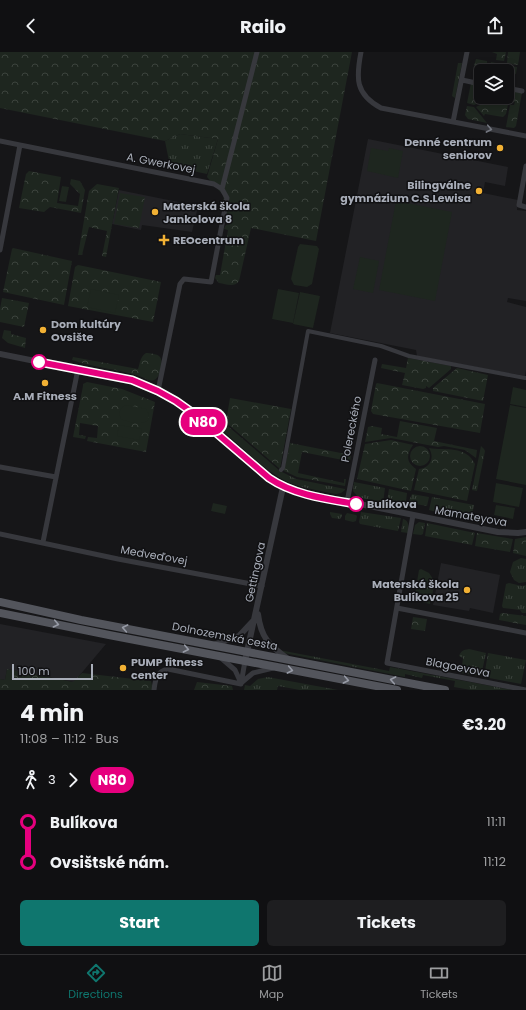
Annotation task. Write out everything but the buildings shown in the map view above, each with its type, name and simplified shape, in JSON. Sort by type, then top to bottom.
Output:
[{"type":"main road","name":"Dolnozemská cesta","points":[[0,602],[81,620],[212,645],[276,667],[397,690]]},
{"type":"main road","name":"Dolnozemská cesta","points":[[0,613],[217,655],[289,660],[445,690]]},
{"type":"street","points":[[158,391],[180,284],[184,279],[211,282],[227,198],[222,189],[257,52]]},
{"type":"street","points":[[361,52],[358,80],[364,94],[374,104],[386,110],[526,136]]},
{"type":"street","points":[[453,122],[467,52]]},
{"type":"street","points":[[462,80],[474,83]]},
{"type":"street","points":[[514,89],[522,91]]},
{"type":"street","name":"A. Gwerkovej","points":[[0,141],[214,184],[222,189]]},
{"type":"street","points":[[0,250],[20,145]]},
{"type":"street","points":[[526,166],[519,205],[526,207]]},
{"type":"street","points":[[281,470],[283,468],[308,331],[382,346],[409,356],[526,378]]},
{"type":"street","points":[[0,354],[30,360]]},
{"type":"street","name":"Polereckého","points":[[348,502],[376,360]]},
{"type":"street","name":"Mamateyova","points":[[45,363],[132,380],[158,391],[184,406],[269,478],[283,487],[305,494],[498,532],[526,532]]},
{"type":"street","points":[[43,542],[78,369]]},
{"type":"street","points":[[0,467],[56,477]]},
{"type":"street","name":"Gettingova","points":[[246,657],[283,487]]},
{"type":"street","points":[[413,516],[397,608],[526,633]]},
{"type":"street","name":"Medveďovej","points":[[0,534],[118,559],[262,586]]},
{"type":"street","name":"Blagoevova","points":[[397,608],[387,664],[526,690]]},
{"type":"street","points":[[257,609],[260,627],[264,638],[272,647],[289,660]]},
{"type":"street","points":[[212,645],[239,636],[255,618]]},
{"type":"street","points":[[217,655],[235,670],[241,683]]},
{"type":"street","points":[[241,683],[246,657]]},
{"type":"street","points":[[154,690],[155,681],[158,675],[163,670],[168,669],[241,683],[253,674],[276,667]]},
{"type":"shaded area","points":[[368,139],[508,167],[505,186],[485,182],[483,193],[518,200],[517,210],[526,211],[526,301],[508,298],[507,302],[526,307],[525,376],[417,356],[416,350],[330,333]]},
{"type":"shaded area","name":"Materská škola Jankolova 8","points":[[119,190],[198,206],[192,232],[142,225],[141,230],[112,224]]},
{"type":"shaded area","name":"Materská škola Bulíkova 25","points":[[441,563],[500,575],[493,613],[470,608],[469,611],[433,605]]},
{"type":"shaded area","points":[[0,624],[106,644],[74,682],[7,669],[5,680],[0,679]]},
{"type":"green space","points":[[0,52],[352,52],[316,241],[251,228],[239,281],[232,285],[219,283],[215,278],[216,275],[220,275],[228,230],[224,229],[228,224],[223,195],[207,177],[218,139],[180,134],[165,141],[0,108]]},
{"type":"green space","points":[[492,52],[506,52],[504,61],[496,60],[497,54]]},
{"type":"green space","points":[[508,52],[520,52],[518,65],[507,63]]},
{"type":"green space","points":[[476,59],[487,61],[487,64],[475,64]]},
{"type":"green space","points":[[491,62],[501,64],[490,64]]},
{"type":"green space","points":[[458,63],[462,63],[455,98],[452,96]]},
{"type":"green space","points":[[514,67],[517,67],[516,74],[514,74]]},
{"type":"green space","points":[[471,83],[474,84],[474,104],[476,104],[474,105],[467,103]]},
{"type":"green space","points":[[514,91],[522,93],[516,126],[514,128],[506,127],[510,105],[514,105]]},
{"type":"green space","points":[[482,104],[508,104],[506,114],[503,117],[485,114],[484,116],[476,107]]},
{"type":"green space","points":[[467,106],[474,107],[487,123],[468,119],[465,115]]},
{"type":"green space","points":[[180,134],[218,139],[207,174],[170,166],[165,141]]},
{"type":"green space","points":[[371,148],[388,151],[389,148],[403,151],[398,178],[367,171]]},
{"type":"green space","points":[[29,171],[61,177],[57,203],[78,206],[80,194],[70,184],[71,179],[80,181],[85,190],[81,213],[50,207],[44,212],[19,208],[26,174]]},
{"type":"green space","points":[[97,184],[119,188],[106,257],[102,256],[107,231],[89,227],[82,255],[78,255],[89,191]]},
{"type":"green space","points":[[62,186],[69,187],[66,202],[59,201]]},
{"type":"green space","points":[[120,193],[145,197],[139,228],[114,224]]},
{"type":"green space","points":[[396,201],[452,212],[435,301],[379,290]]},
{"type":"green space","points":[[300,244],[317,246],[319,249],[312,284],[307,287],[294,285],[291,279]]},
{"type":"green space","points":[[13,248],[72,261],[64,305],[3,292]]},
{"type":"green space","points":[[360,257],[379,261],[373,293],[353,289]]},
{"type":"green space","points":[[78,265],[161,282],[153,322],[68,306],[75,267]]},
{"type":"green space","points":[[91,289],[119,295],[115,313],[87,307]]},
{"type":"green space","points":[[278,289],[299,293],[293,323],[272,319]]},
{"type":"green space","points":[[300,292],[320,296],[313,328],[293,324]]},
{"type":"green space","points":[[2,298],[29,303],[24,327],[0,322]]},
{"type":"green space","points":[[4,330],[11,331],[11,334],[26,338],[25,348],[8,343],[2,338]]},
{"type":"green space","points":[[146,353],[158,355],[162,362],[160,373],[154,380],[72,360],[73,357],[138,369],[141,358]]},
{"type":"green space","points":[[408,358],[451,366],[451,369],[429,388],[426,386],[426,388],[423,389],[402,385],[405,373],[381,368],[382,364],[406,368]]},
{"type":"green space","points":[[457,368],[488,375],[483,401],[433,391],[433,388]]},
{"type":"green space","points":[[87,382],[122,389],[155,402],[146,452],[87,441],[88,437],[97,438],[98,426],[80,423],[79,435],[86,436],[85,439],[73,437],[83,384]]},
{"type":"green space","points":[[377,383],[485,404],[480,433],[373,414],[371,411]]},
{"type":"green space","points":[[513,387],[526,390],[526,407],[510,404]]},
{"type":"green space","points":[[230,398],[291,409],[280,469],[222,419],[223,415],[227,416]]},
{"type":"green space","points":[[127,405],[146,409],[149,414],[148,420],[139,423],[121,419],[120,410]]},
{"type":"green space","points":[[510,405],[526,408],[526,485],[496,479]]},
{"type":"green space","points":[[222,421],[280,471],[296,479],[345,490],[336,494],[293,484],[275,475],[224,432],[221,427]]},
{"type":"green space","points":[[400,421],[437,428],[434,441],[477,450],[476,458],[465,450],[444,446],[438,447],[391,438],[365,442],[368,427],[372,426],[382,428],[381,434],[397,437]]},
{"type":"green space","points":[[119,425],[142,429],[139,440],[117,436]]},
{"type":"green space","points":[[391,440],[413,445],[408,455],[410,464],[416,469],[411,491],[357,479],[365,444]]},
{"type":"green space","points":[[290,443],[351,455],[350,461],[348,461],[302,452],[298,473],[344,483],[344,479],[346,479],[345,486],[297,477],[284,471]]},
{"type":"green space","points":[[420,446],[427,449],[430,456],[427,463],[420,466],[413,463],[410,456],[413,449]]},
{"type":"green space","points":[[481,446],[485,451],[477,491],[472,490]]},
{"type":"green space","points":[[429,448],[461,451],[471,458],[475,464],[467,501],[414,490],[419,469],[429,465],[432,455]]},
{"type":"green space","points":[[354,482],[385,488],[383,503],[358,497],[353,491]]},
{"type":"green space","points":[[496,483],[523,488],[519,507],[493,502]]},
{"type":"green space","points":[[389,489],[407,493],[406,502],[387,501]]},
{"type":"green space","points":[[412,494],[429,497],[427,506],[410,503],[409,501]]},
{"type":"green space","points":[[432,497],[474,505],[473,511],[466,518],[461,518],[429,510]]},
{"type":"green space","points":[[213,503],[227,506],[225,514],[211,511]]},
{"type":"green space","points":[[496,505],[515,508],[513,519],[494,515]]},
{"type":"green space","points":[[330,512],[342,514],[342,516],[340,519],[332,518]]},
{"type":"green space","points":[[361,512],[401,518],[398,531],[360,524]]},
{"type":"green space","points":[[347,513],[356,515],[356,521],[353,522],[345,520]]},
{"type":"green space","points":[[403,519],[408,523],[408,533],[401,532]]},
{"type":"green space","points":[[419,522],[425,523],[423,534],[413,534],[415,525]]},
{"type":"green space","points":[[427,523],[475,533],[472,545],[425,536]]},
{"type":"green space","points":[[477,533],[513,539],[510,552],[475,546]]},
{"type":"green space","points":[[526,537],[526,556],[513,553],[515,539]]},
{"type":"green space","points":[[521,558],[526,559],[526,582],[519,583],[514,580],[510,572],[513,562]]},
{"type":"green space","points":[[421,569],[429,573],[435,582],[430,604],[414,600],[419,570]]},
{"type":"green space","points":[[509,583],[522,586],[526,585],[526,613],[522,613],[520,610],[503,608],[502,606],[506,584]]},
{"type":"green space","points":[[500,614],[526,616],[526,625],[499,620]]},
{"type":"green space","points":[[413,617],[427,619],[425,631],[411,629]]},
{"type":"green space","points":[[469,649],[486,653],[481,676],[461,673],[463,658],[459,656],[462,651]]},
{"type":"green space","points":[[279,650],[389,671],[390,667],[513,690],[471,690],[454,687],[455,681],[423,675],[422,678],[405,674],[405,677],[284,653]]},
{"type":"green space","points":[[488,653],[526,660],[521,684],[484,677]]},
{"type":"green space","points":[[7,669],[73,682],[82,673],[151,681],[153,690],[0,690],[0,679],[5,680]]},
{"type":"green space","points":[[268,677],[338,690],[300,690],[278,686],[277,690],[244,690],[245,685],[250,686],[258,679]]},
{"type":"green space","points":[[197,682],[232,686],[233,690],[194,690]]},
{"type":"tunnel","points":[[30,360],[45,363]]},
{"type":"bus line","name":"N80","points":[[39,362],[121,377],[143,384],[167,395],[184,406],[269,478],[283,487],[298,492],[356,504]]},
{"type":"place","name":"Denné centrum seniorov","points":[[500,148]]},
{"type":"place","name":"Bilingválne gymnázium C.S.Lewisa","points":[[479,191]]},
{"type":"place","name":"Materská škola Jankolova 8","points":[[155,212]]},
{"type":"place","name":"REOcentrum","points":[[164,240]]},
{"type":"place","name":"Dom kultúry Ovsište","points":[[43,330]]},
{"type":"place","name":"A.M Fitness","points":[[45,383]]},
{"type":"place","name":"Bulíkova","points":[[356,504]]},
{"type":"place","name":"Materská škola Bulíkova 25","points":[[467,590]]},
{"type":"place","name":"PUMP fitness center","points":[[123,668]]}]
